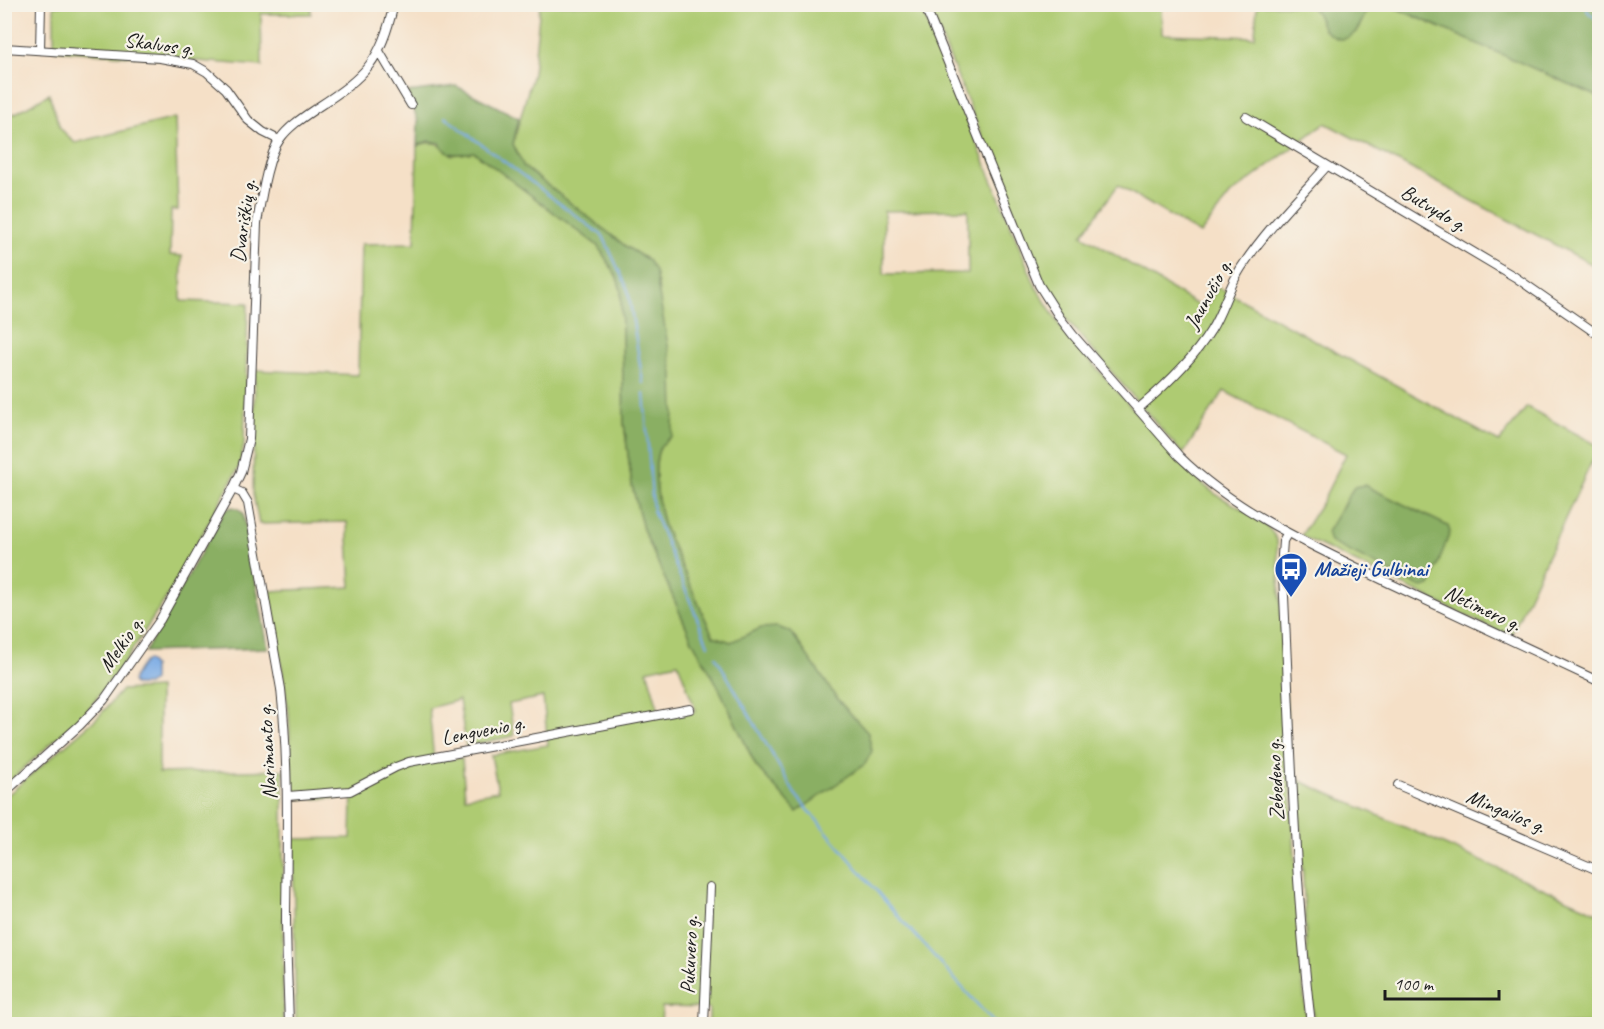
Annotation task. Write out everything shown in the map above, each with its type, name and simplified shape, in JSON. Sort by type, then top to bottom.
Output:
[{"type":"street","points":[[40,50],[41,4]]},
{"type":"street","name":"Dvariškių g.","points":[[232,489],[241,472],[248,449],[257,223],[267,176],[279,140],[304,117],[354,84],[373,63],[394,4]]},
{"type":"street","name":"Netimero g.","points":[[924,4],[1039,285],[1048,301],[1073,335],[1179,456],[1198,474],[1287,534],[1599,682]]},
{"type":"street","name":"Skalvos g.","points":[[4,48],[160,58],[193,64],[207,72],[226,89],[248,120],[263,132],[279,140]]},
{"type":"street","points":[[379,51],[411,105]]},
{"type":"street","name":"Butvydo g.","points":[[1246,117],[1515,277],[1599,336]]},
{"type":"street","name":"Jaunučio g.","points":[[1138,408],[1191,357],[1211,330],[1231,284],[1242,266],[1279,218],[1328,166]]},
{"type":"street","name":"Melkio g.","points":[[4,793],[81,725],[104,700],[160,620],[232,489]]},
{"type":"street","name":"Narimanto g.","points":[[232,489],[242,493],[248,503],[281,689],[288,796],[286,916],[289,1024]]},
{"type":"street","name":"Zebedeno g.","points":[[1287,534],[1283,541],[1282,555],[1292,762],[1305,976],[1311,1024]]},
{"type":"street","name":"Lengvenio g.","points":[[288,796],[350,791],[409,762],[690,709]]},
{"type":"street","name":"Mingailos g.","points":[[1398,785],[1599,871]]},
{"type":"street","name":"Pukuvero g.","points":[[704,1024],[710,887]]},
{"type":"green space","points":[[54,5],[311,5],[311,14],[261,14],[262,66],[54,50]]},
{"type":"green space","points":[[540,5],[920,5],[1036,287],[1062,329],[1191,474],[1217,495],[1266,525],[1277,540],[1301,964],[1307,1024],[709,1024],[709,1008],[662,1007],[661,1024],[296,1024],[293,839],[351,838],[352,798],[292,799],[289,714],[270,591],[351,587],[347,522],[259,524],[253,494],[255,370],[358,375],[361,244],[415,243],[417,146],[436,143],[452,155],[474,152],[598,246],[616,275],[621,290],[624,423],[632,485],[643,529],[692,640],[718,686],[756,766],[798,811],[868,734],[839,701],[744,637],[731,642],[713,636],[664,527],[658,498],[656,463],[658,453],[661,446],[672,436],[658,284],[648,260],[628,248],[524,167],[513,144],[533,73]],"holes":[[[968,210],[968,273],[884,274],[884,211]],[[678,663],[696,711],[661,718],[647,670]],[[543,697],[548,745],[491,755],[498,791],[465,797],[462,758],[434,761],[429,708],[459,700],[466,746],[514,736],[509,704]]]},
{"type":"green space","points":[[928,5],[1161,5],[1162,34],[1255,37],[1257,5],[1310,5],[1320,17],[1324,30],[1357,32],[1367,11],[1375,6],[1389,5],[1599,97],[1599,268],[1325,123],[1230,195],[1200,234],[1118,185],[1082,235],[1204,309],[1218,287],[1499,442],[1527,407],[1599,446],[1510,637],[1301,536],[1322,502],[1346,454],[1224,391],[1183,454],[1053,303],[1042,282]]},
{"type":"green space","points":[[1310,5],[1374,5],[1365,14],[1352,35],[1339,39],[1325,31],[1316,11]]},
{"type":"green space","points":[[1389,5],[1595,5],[1600,14],[1599,97]]},
{"type":"green space","points":[[456,86],[519,118],[513,144],[524,167],[628,248],[648,260],[655,271],[673,374],[674,414],[672,436],[661,446],[656,463],[658,498],[664,527],[713,636],[731,642],[761,628],[777,627],[791,632],[839,701],[868,733],[872,751],[865,764],[797,812],[756,766],[718,686],[692,640],[643,529],[632,485],[624,423],[621,290],[616,275],[598,246],[474,152],[450,153],[440,143],[428,141],[417,146],[418,121],[407,92]]},
{"type":"green space","points":[[49,94],[60,128],[75,143],[175,118],[178,210],[171,210],[170,255],[182,256],[181,301],[248,303],[244,445],[239,467],[172,589],[125,661],[87,711],[5,785],[4,116],[16,113]]},
{"type":"green space","points":[[1364,485],[1448,526],[1450,532],[1430,586],[1423,588],[1330,542],[1327,532],[1354,487]]},
{"type":"green space","points":[[232,507],[243,513],[268,648],[145,652],[225,510]]},
{"type":"green space","points":[[159,688],[159,773],[283,770],[283,1024],[5,1024],[4,798],[97,718],[122,690]]},
{"type":"green space","points":[[1298,780],[1599,913],[1599,1024],[1314,1024],[1307,954]]},
{"type":"water","points":[[148,660],[153,666],[153,681],[148,685],[134,685],[132,682],[136,673]]},
{"type":"waterway","points":[[1584,4],[1589,13],[1600,22]]},
{"type":"waterway","points":[[445,117],[603,236],[628,290],[643,383]]},
{"type":"waterway","points":[[644,394],[653,510],[708,645]]},
{"type":"waterway","points":[[716,657],[795,794],[890,907],[995,1024]]},
{"type":"place","name":"Mažieji Gulbinai","points":[[1291,598]]}]
